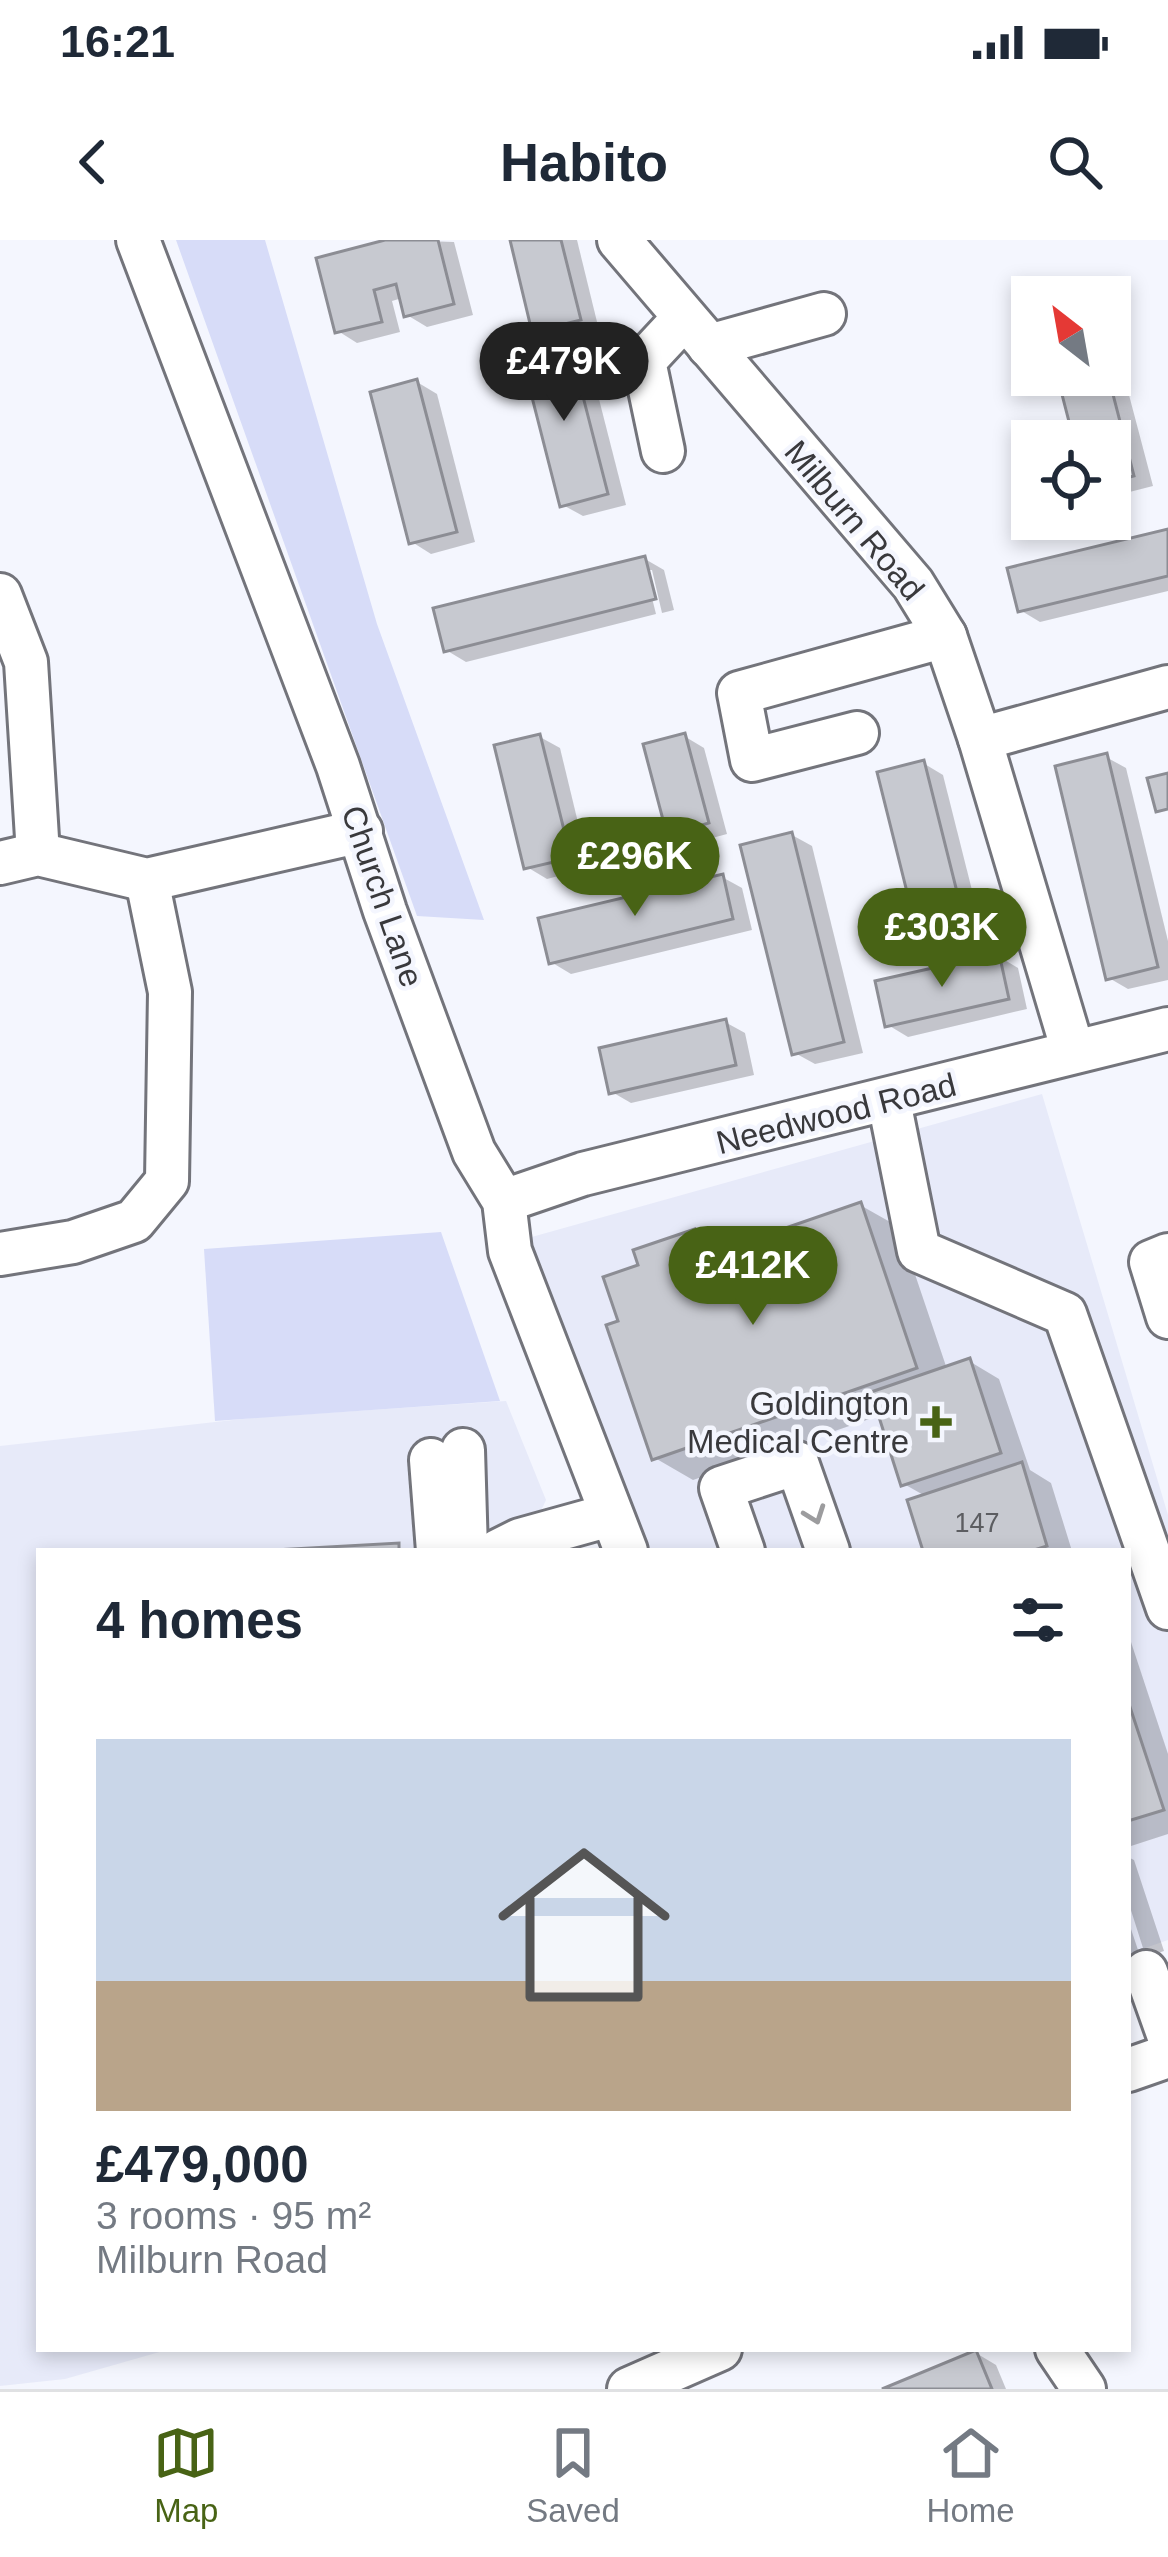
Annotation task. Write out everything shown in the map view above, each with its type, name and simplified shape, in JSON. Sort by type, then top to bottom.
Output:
[{"type":"street","name":"Church Lane","points":[[138,240],[361,831],[385,911],[475,1153],[504,1201],[510,1251],[618,1533]]},
{"type":"street","name":"Milburn Road","points":[[619,240],[913,584],[945,636],[1073,1051]]},
{"type":"street","points":[[663,451],[644,362],[696,332],[824,314]]},
{"type":"street","points":[[0,595],[26,662],[19,858],[147,880],[361,831]]},
{"type":"street","points":[[856,734],[752,760],[740,693],[945,636]]},
{"type":"street","points":[[980,740],[1168,687]]},
{"type":"street","points":[[0,1254],[73,1242],[134,1221],[167,1180],[170,992],[147,880]]},
{"type":"street","name":"Needwood Road","points":[[504,1201],[584,1174],[1168,1029]]},
{"type":"street","points":[[889,1101],[919,1251],[1064,1314],[1168,1608]]},
{"type":"street","points":[[1168,1255],[1151,1262],[1168,1317]]},
{"type":"street","points":[[438,1548],[447,1455],[465,1548]]},
{"type":"street","points":[[742,1548],[722,1488],[797,1463],[827,1548]]},
{"type":"street","points":[[504,1548],[520,1540],[618,1533]]},
{"type":"street","points":[[1147,1972],[1168,2034]]},
{"type":"street","points":[[1131,2069],[1168,2056]]},
{"type":"street","points":[[629,2389],[713,2352]]},
{"type":"street","points":[[1059,2352],[1084,2389]]},
{"type":"shaded area","points":[[176,240],[265,240],[377,624],[484,920],[417,916]]},
{"type":"shaded area","points":[[1042,1094],[1168,1515],[1168,1940],[1131,1953],[1131,1548],[647,1548],[521,1240]]},
{"type":"shaded area","points":[[441,1232],[500,1401],[215,1421],[204,1249]]},
{"type":"shaded area","points":[[506,1401],[546,1500],[523,1548],[36,1548],[36,2352],[160,2352],[65,2379],[0,2386],[0,1446],[251,1418]]},
{"type":"building","points":[[385,240],[438,240],[454,304],[404,317],[396,284],[374,290],[382,322],[335,333],[316,258]]},
{"type":"building","points":[[510,240],[561,240],[581,320],[532,332]]},
{"type":"building","points":[[569,342],[608,494],[560,507],[521,354]]},
{"type":"building","points":[[417,379],[457,532],[409,544],[370,392]]},
{"type":"building","points":[[1062,396],[1113,396],[1120,420],[1069,420]]},
{"type":"building","points":[[1168,529],[1168,576],[1018,612],[1007,568]]},
{"type":"building","points":[[645,556],[656,599],[444,652],[433,608]]},
{"type":"building","points":[[685,733],[709,823],[667,835],[643,744]]},
{"type":"building","points":[[540,734],[571,858],[524,869],[494,745]]},
{"type":"building","points":[[1107,753],[1158,967],[1106,980],[1055,766]]},
{"type":"building","points":[[924,760],[963,916],[916,928],[877,772]]},
{"type":"building","points":[[1168,773],[1168,809],[1156,812],[1147,778]]},
{"type":"building","points":[[792,832],[844,1042],[792,1055],[740,845]]},
{"type":"building","points":[[723,874],[733,919],[549,964],[538,918]]},
{"type":"building","points":[[999,953],[1009,999],[885,1027],[875,981]]},
{"type":"building","points":[[726,1019],[736,1065],[609,1094],[599,1048]]},
{"type":"building","points":[[861,1202],[917,1368],[652,1460],[606,1325],[618,1321],[603,1277],[638,1265],[633,1250],[695,1229],[704,1256]]},
{"type":"building","name":"Goldington Medical Centre","points":[[970,1358],[1001,1453],[901,1486],[871,1392]]},
{"type":"building","points":[[1022,1462],[1047,1546],[922,1548],[907,1500]]},
{"type":"building","points":[[399,1543],[399,1548],[310,1548]]},
{"type":"building","points":[[1131,1710],[1164,1810],[1131,1820]]},
{"type":"building","points":[[977,2352],[992,2389],[882,2389]]},
{"type":"place","name":"Goldington Medical Centre","points":[[936,1422]]}]
